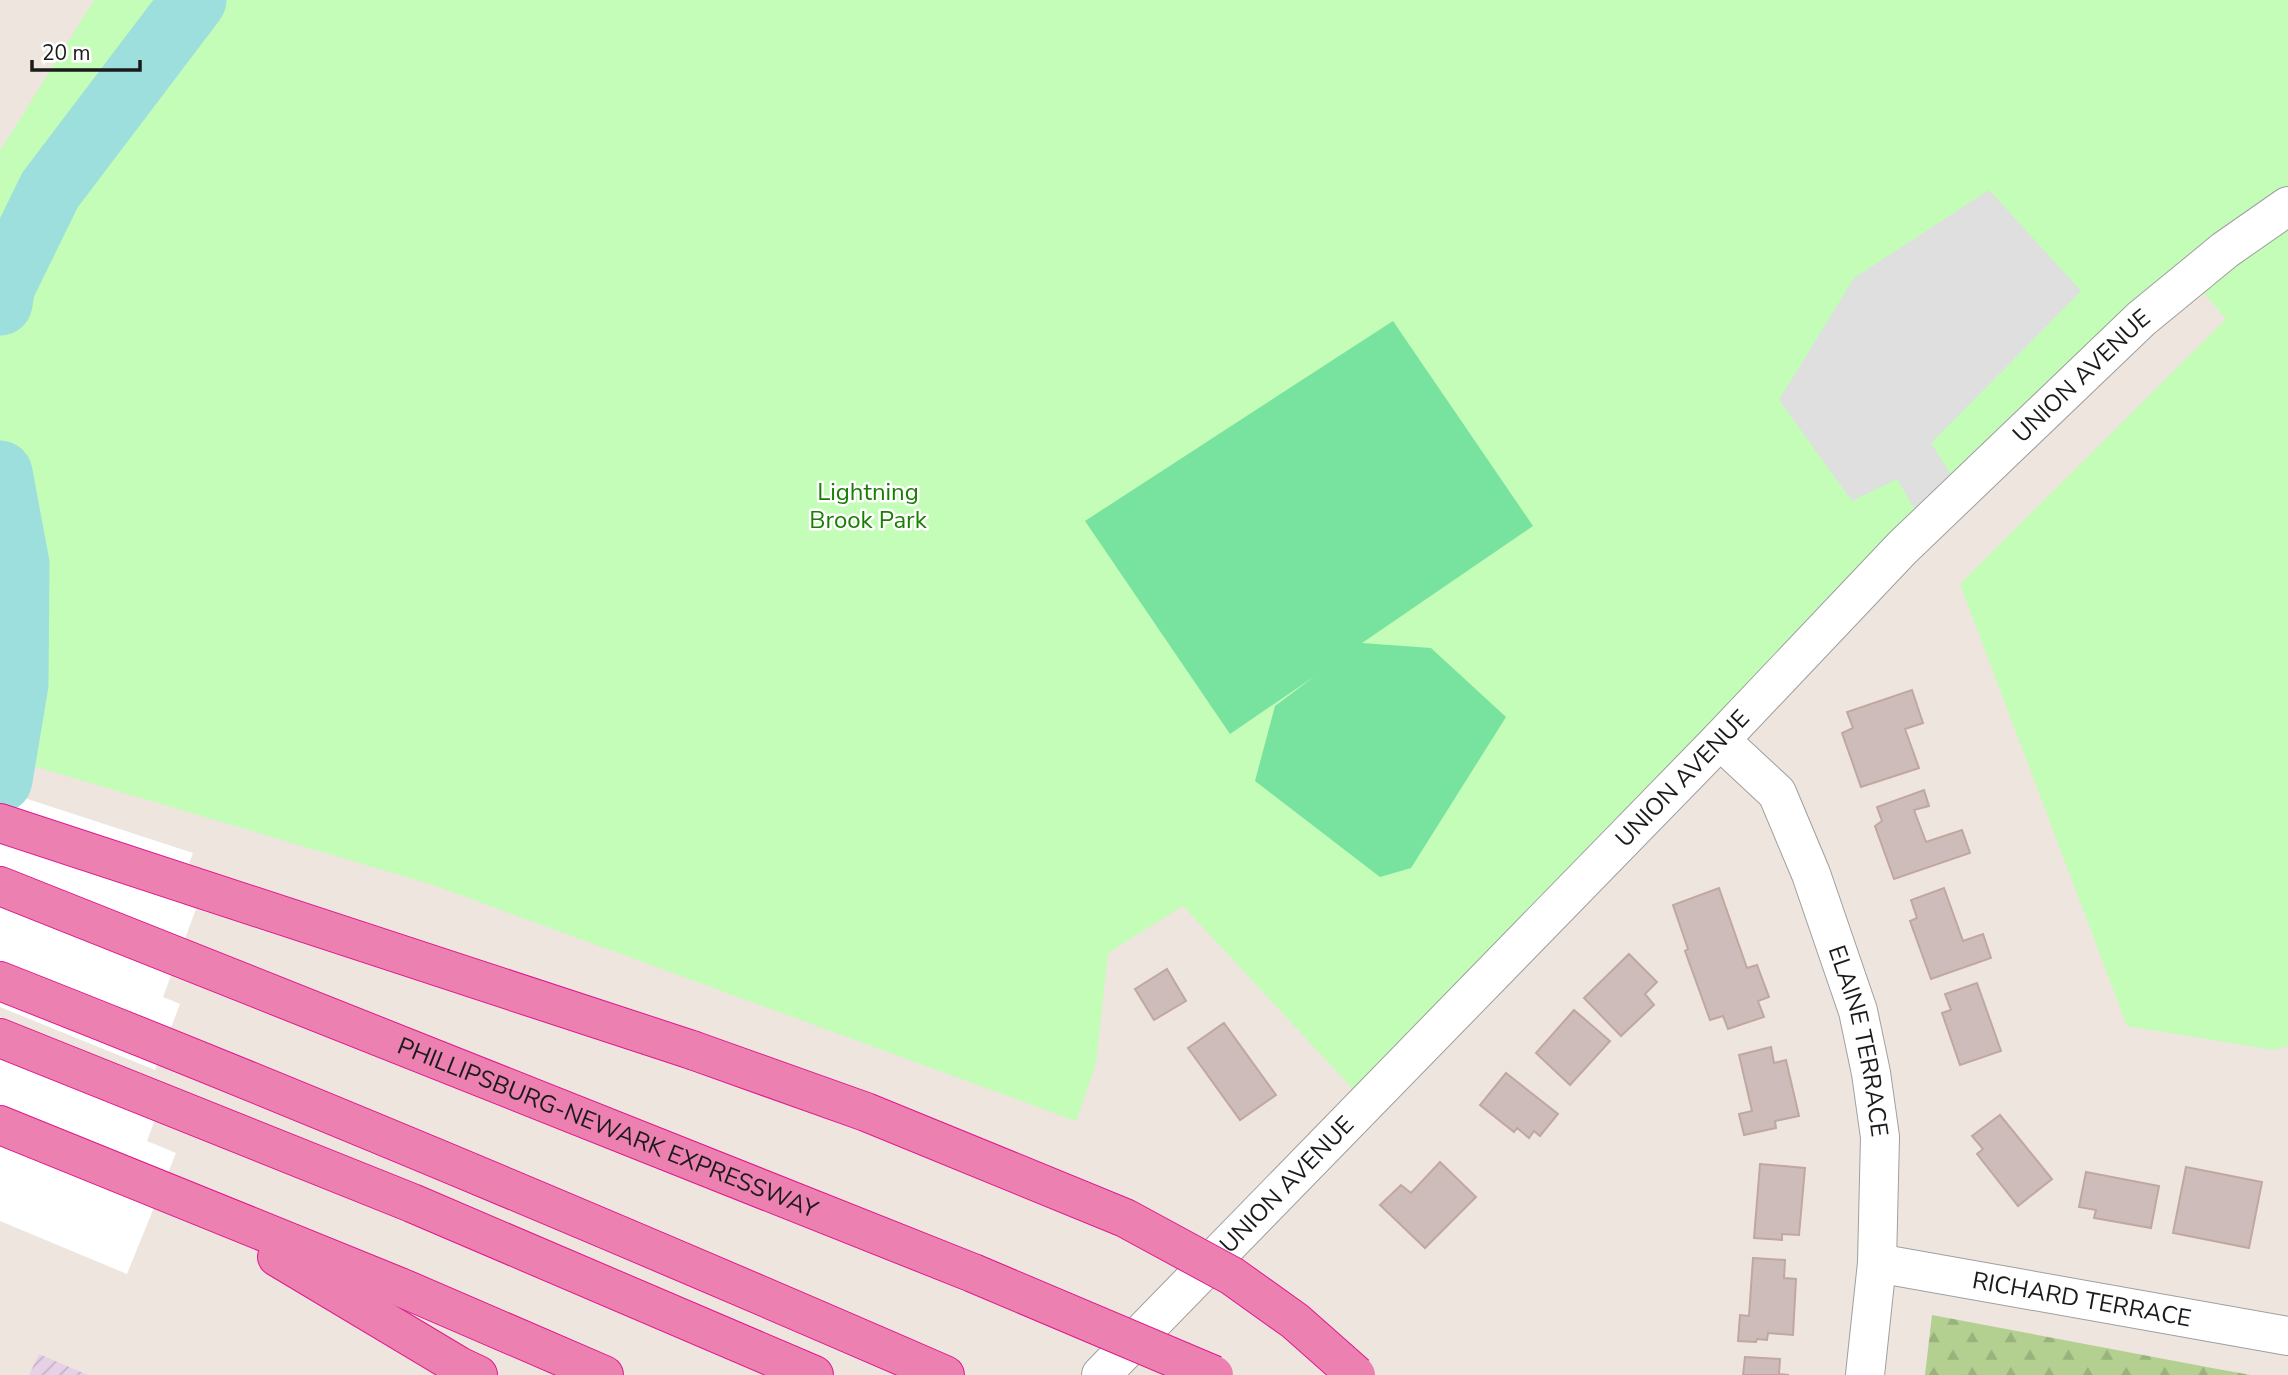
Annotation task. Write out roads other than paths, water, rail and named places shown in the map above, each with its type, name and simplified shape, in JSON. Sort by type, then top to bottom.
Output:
[{"type":"highway","points":[[0,823],[692,1050],[866,1112],[1125,1218],[1186,1249],[1232,1276],[1295,1321],[1356,1375]]},
{"type":"highway","name":"PHILLIPSBURG-NEWARK EXPRESSWAY","points":[[0,886],[973,1273],[1214,1375]]},
{"type":"highway","points":[[0,981],[164,1045],[537,1199],[945,1375]]},
{"type":"highway","points":[[0,1038],[412,1203],[814,1375]]},
{"type":"highway","points":[[0,1125],[400,1287],[604,1375]]},
{"type":"highway","points":[[164,1190],[478,1375]]},
{"type":"street","name":"UNION AVENUE","points":[[1101,1375],[1720,740],[1902,548],[2131,328],[2225,250],[2288,206]]},
{"type":"street","name":"ELAINE TERRACE","points":[[1720,740],[1777,793],[1811,874],[1858,1011],[1871,1073],[1880,1137],[1877,1263],[1865,1375]]},
{"type":"street","name":"RICHARD TERRACE","points":[[1877,1263],[2288,1336]]},
{"type":"waterway","points":[[0,303],[3,286],[50,190],[194,0]]},
{"type":"waterway","points":[[0,473],[17,564],[16,684],[0,780]]},
{"type":"park label","name":"Lightning Brook Park","points":[[868,506]]}]
